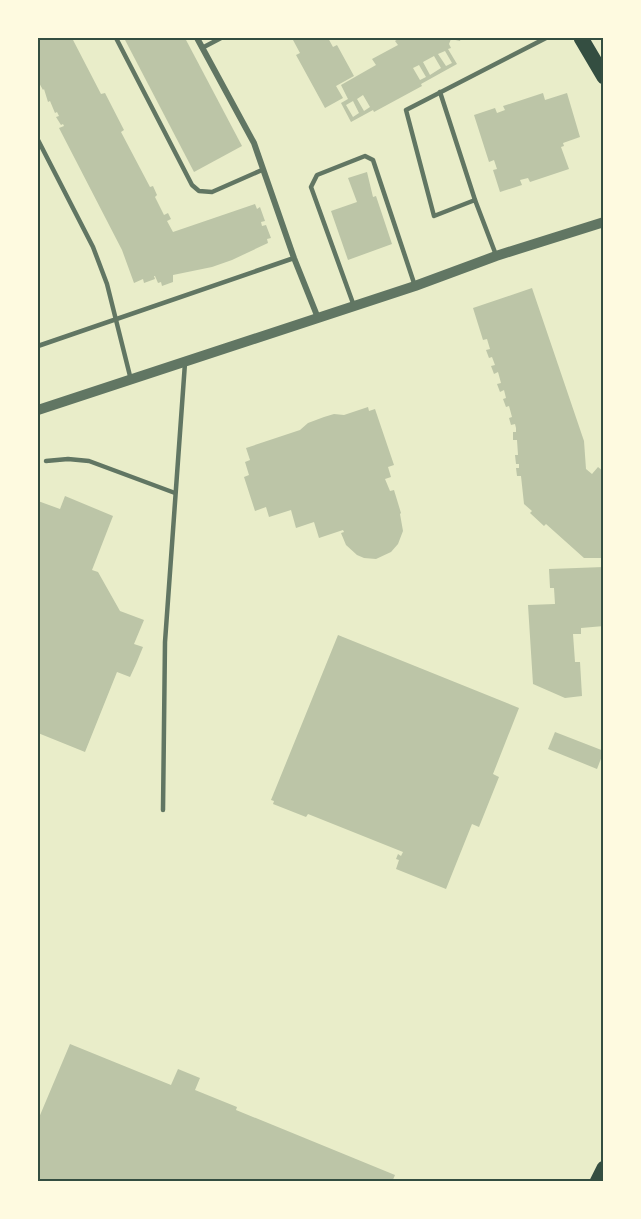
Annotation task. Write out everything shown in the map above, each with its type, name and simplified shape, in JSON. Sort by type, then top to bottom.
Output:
[{"type":"main road","points":[[581,38],[603,77]]},
{"type":"main road","points":[[597,1182],[603,1168]]},
{"type":"street","points":[[197,38],[254,142],[262,170],[318,318]]},
{"type":"street","points":[[38,410],[603,222]]},
{"type":"lane","points":[[116,38],[192,185],[205,192],[212,192],[262,170]]},
{"type":"lane","points":[[202,48],[221,38]]},
{"type":"lane","points":[[475,200],[434,216],[406,110],[546,38]]},
{"type":"lane","points":[[440,92],[496,256]]},
{"type":"lane","points":[[38,140],[93,247],[107,284],[130,380]]},
{"type":"lane","points":[[354,306],[311,187],[316,175],[365,156],[373,160],[415,286]]},
{"type":"lane","points":[[38,346],[294,258]]},
{"type":"lane","points":[[163,810],[165,642],[185,362]]},
{"type":"lane","points":[[46,461],[68,459],[89,461],[175,493]]},
{"type":"building","points":[[38,38],[72,38],[101,94],[105,93],[124,130],[121,132],[150,187],[153,186],[157,195],[155,197],[164,215],[168,213],[171,219],[167,221],[173,232],[255,204],[257,209],[260,207],[265,221],[261,222],[262,226],[266,225],[271,238],[267,239],[268,243],[212,267],[173,275],[173,282],[162,286],[155,276],[155,279],[144,283],[143,279],[134,283],[122,250],[59,128],[64,126],[56,117],[59,116],[57,112],[55,113],[50,101],[48,102],[44,89],[38,81]]},
{"type":"building","points":[[124,38],[185,38],[242,146],[194,172]]},
{"type":"building","points":[[328,38],[333,47],[337,45],[354,76],[336,86],[343,98],[325,108],[296,55],[300,53],[293,40]]},
{"type":"building","points":[[461,38],[460,41],[451,39],[449,44],[451,48],[448,49],[457,64],[421,84],[422,86],[351,122],[341,103],[348,99],[341,85],[376,65],[372,59],[398,45],[395,41],[398,39]],"holes":[[[445,51],[452,63],[446,66],[438,54]],[[434,56],[441,68],[430,75],[423,62]],[[419,65],[426,77],[420,80],[413,68]],[[363,95],[370,107],[364,111],[357,99]],[[353,101],[359,113],[353,117],[346,105]]]},
{"type":"building","points":[[543,93],[545,100],[567,93],[580,137],[563,143],[564,146],[561,147],[569,169],[530,182],[528,178],[520,180],[522,185],[500,192],[493,170],[497,169],[494,160],[489,162],[474,115],[495,108],[497,113],[505,110],[503,106]]},
{"type":"building","points":[[367,172],[373,197],[376,196],[392,244],[348,260],[331,211],[357,202],[348,178]]},
{"type":"building","points":[[532,288],[584,441],[586,469],[592,474],[598,467],[604,472],[604,558],[584,558],[546,524],[544,526],[524,504],[521,476],[517,476],[516,468],[519,468],[519,464],[516,464],[515,455],[518,455],[517,440],[513,440],[513,432],[516,432],[515,424],[511,425],[509,418],[512,417],[509,406],[506,407],[503,399],[506,398],[504,390],[500,392],[497,384],[501,383],[498,372],[494,374],[491,366],[495,365],[486,350],[490,349],[487,339],[483,340],[473,308]]},
{"type":"building","points":[[368,407],[369,411],[375,409],[394,465],[388,467],[391,477],[385,479],[390,491],[394,490],[401,513],[403,531],[398,544],[391,552],[376,559],[364,558],[346,545],[341,533],[344,532],[343,530],[319,538],[314,522],[296,528],[291,510],[269,517],[266,507],[255,511],[244,477],[249,475],[245,462],[250,460],[246,448],[300,430],[308,423],[324,417],[334,414],[344,415]]},
{"type":"building","points":[[65,496],[113,516],[92,570],[98,572],[120,611],[144,620],[134,644],[143,647],[136,664],[130,677],[117,672],[85,752],[38,733],[38,501],[60,509]]},
{"type":"building","points":[[604,567],[604,626],[581,628],[581,634],[573,634],[575,662],[580,662],[582,696],[565,698],[533,684],[528,605],[555,604],[554,588],[550,588],[549,569]]},
{"type":"building","points":[[338,635],[519,708],[493,774],[499,777],[479,827],[472,824],[446,889],[396,869],[398,854],[401,856],[403,852],[308,814],[306,817],[273,804],[274,801],[271,800]]},
{"type":"building","points":[[555,732],[604,751],[597,769],[548,749]]},
{"type":"building","points":[[70,1044],[171,1085],[178,1069],[200,1078],[195,1090],[237,1107],[236,1110],[395,1175],[392,1182],[38,1182],[38,1120]]}]
